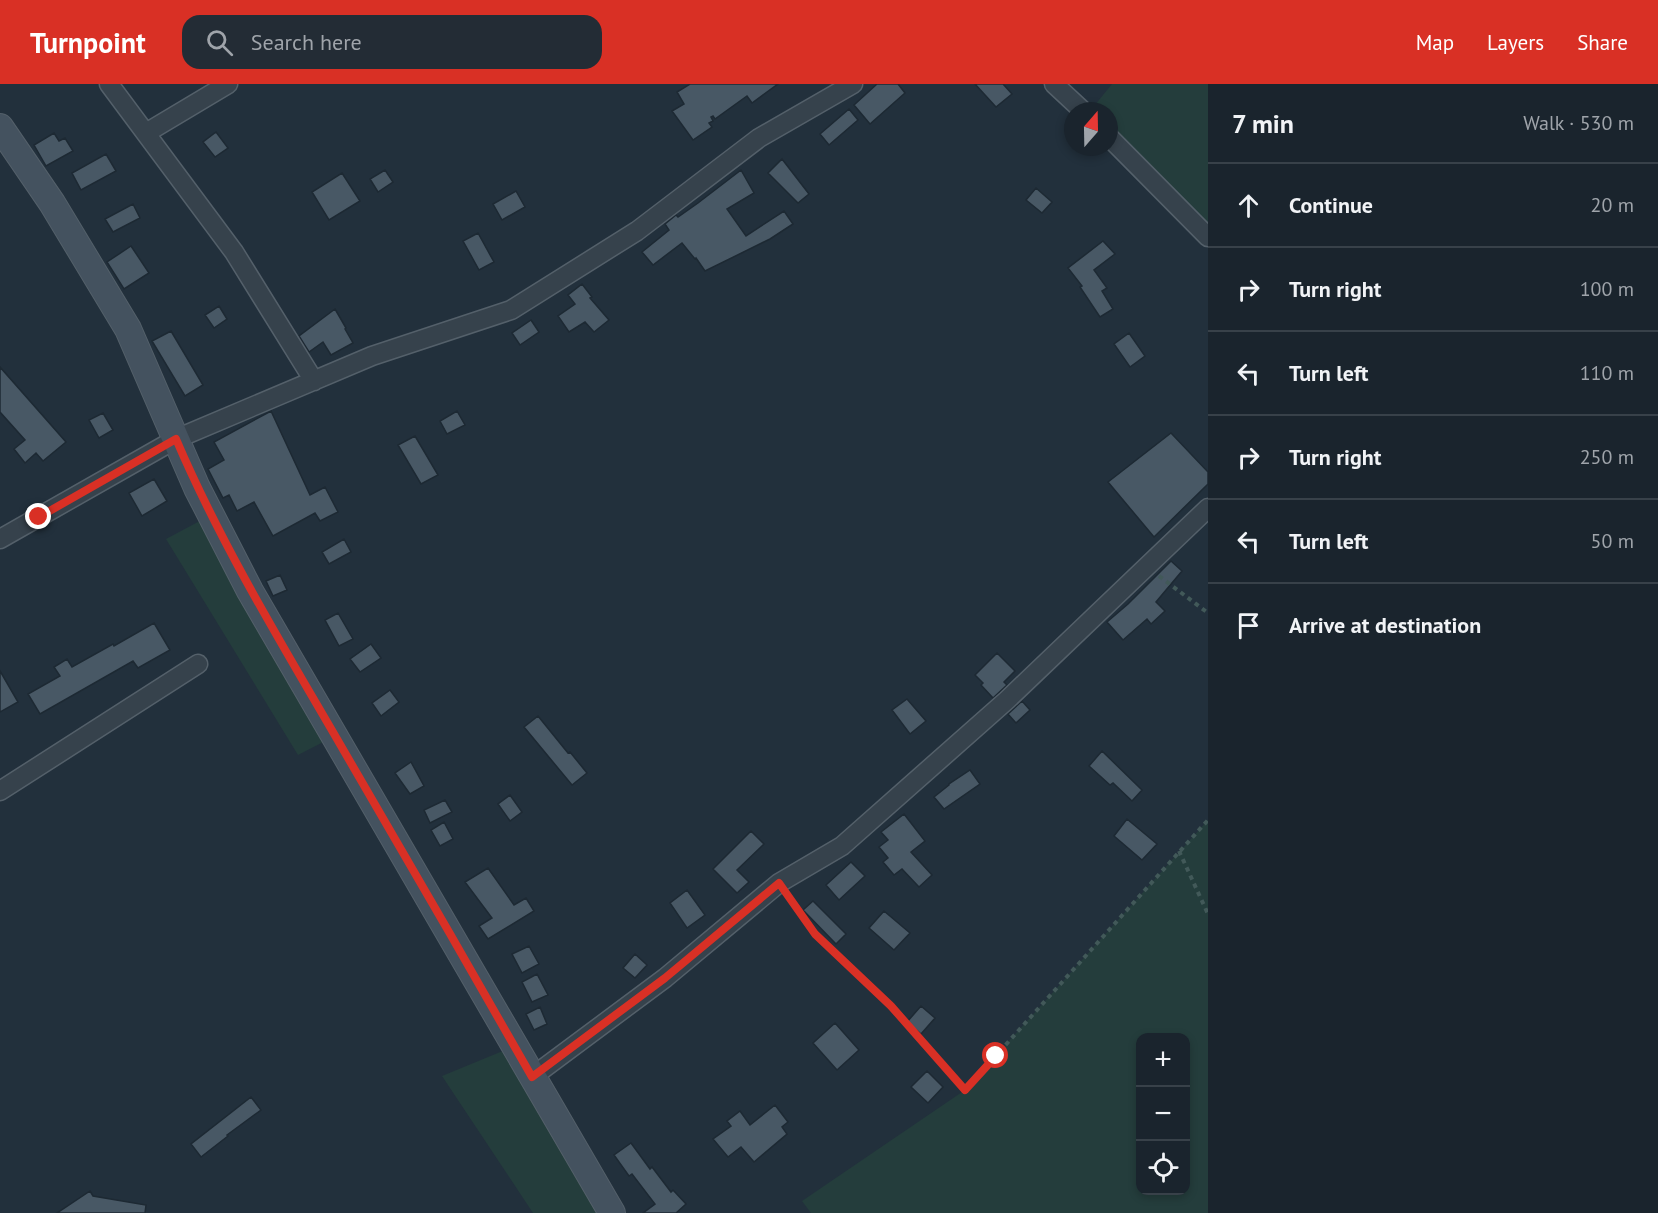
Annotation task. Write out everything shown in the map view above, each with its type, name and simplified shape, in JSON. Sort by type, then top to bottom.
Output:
[{"type":"main road","points":[[0,127],[52,203],[129,329],[197,488],[250,591],[404,852],[612,1213]]},
{"type":"street","points":[[109,84],[234,252],[314,381]]},
{"type":"street","points":[[146,133],[228,84]]},
{"type":"street","points":[[0,539],[176,439],[372,356],[511,310],[637,231],[759,138],[853,84]]},
{"type":"street","points":[[1054,84],[1073,102]]},
{"type":"street","points":[[1118,146],[1208,237]]},
{"type":"street","points":[[532,1077],[665,978],[779,883],[842,846],[1007,699],[1208,508]]},
{"type":"street","points":[[0,792],[198,664]]},
{"type":"path","points":[[1146,567],[1208,613]]},
{"type":"path","points":[[779,883],[815,934],[891,1006],[965,1090],[1208,820]]},
{"type":"path","points":[[1179,851],[1208,914]]},
{"type":"green space","points":[[1112,84],[1208,84],[1208,237],[1118,146],[1118,102],[1097,102]]},
{"type":"green space","points":[[211,515],[335,736],[298,755],[166,539]]},
{"type":"green space","points":[[1208,820],[1208,1213],[811,1213],[802,1201],[965,1090]]},
{"type":"green space","points":[[515,1046],[612,1213],[533,1213],[442,1076]]},
{"type":"building","points":[[690,84],[778,84],[752,103],[747,96],[715,119],[711,117],[713,121],[709,123],[712,127],[693,140],[672,111],[684,104],[677,92]]},
{"type":"building","points":[[877,84],[898,84],[905,93],[870,124],[854,105]]},
{"type":"building","points":[[975,84],[1003,84],[1012,94],[996,107]]},
{"type":"building","points":[[849,109],[858,120],[829,145],[820,134]]},
{"type":"building","points":[[216,132],[228,148],[215,157],[203,142]]},
{"type":"building","points":[[54,133],[59,141],[65,138],[73,151],[46,166],[34,145]]},
{"type":"building","points":[[106,154],[116,171],[81,190],[72,173]]},
{"type":"building","points":[[782,159],[809,194],[798,203],[768,173]]},
{"type":"building","points":[[385,170],[393,182],[378,192],[370,179]]},
{"type":"building","points":[[741,170],[754,193],[727,209],[746,236],[784,211],[793,224],[770,239],[705,271],[682,243],[653,265],[642,252],[669,230],[665,224],[698,203]]},
{"type":"building","points":[[342,173],[360,201],[329,220],[312,192]]},
{"type":"building","points":[[1036,188],[1052,202],[1042,213],[1026,200]]},
{"type":"building","points":[[516,191],[525,207],[502,220],[493,204]]},
{"type":"building","points":[[133,204],[140,218],[113,232],[105,219]]},
{"type":"building","points":[[478,233],[494,262],[479,270],[463,241]]},
{"type":"building","points":[[1103,241],[1115,254],[1094,270],[1107,288],[1102,291],[1113,309],[1100,317],[1080,287],[1082,286],[1068,268]]},
{"type":"building","points":[[131,246],[149,273],[124,289],[107,262]]},
{"type":"building","points":[[582,284],[592,297],[590,298],[609,320],[594,332],[585,322],[569,332],[558,316],[575,304],[568,295]]},
{"type":"building","points":[[219,306],[227,319],[214,328],[205,315]]},
{"type":"building","points":[[335,309],[353,343],[331,355],[323,342],[309,352],[299,336]]},
{"type":"building","points":[[531,320],[539,332],[520,345],[512,333]]},
{"type":"building","points":[[171,331],[203,385],[185,396],[152,341]]},
{"type":"building","points":[[1129,333],[1145,356],[1130,367],[1114,344]]},
{"type":"building","points":[[0,367],[66,442],[43,461],[36,453],[25,463],[14,449],[25,440],[0,412]]},
{"type":"building","points":[[271,411],[310,495],[325,487],[338,512],[320,521],[315,513],[273,536],[254,502],[237,511],[229,495],[223,498],[208,469],[224,460],[214,442]]},
{"type":"building","points":[[457,411],[465,425],[447,434],[440,421]]},
{"type":"building","points":[[103,413],[113,430],[99,438],[89,420]]},
{"type":"building","points":[[1171,433],[1208,472],[1208,484],[1154,537],[1108,482]]},
{"type":"building","points":[[415,436],[438,475],[421,484],[398,445]]},
{"type":"building","points":[[154,479],[167,501],[142,516],[129,493]]},
{"type":"building","points":[[344,539],[351,552],[329,564],[322,552]]},
{"type":"building","points":[[1171,561],[1182,571],[1156,602],[1165,611],[1151,624],[1147,619],[1123,640],[1107,622]]},
{"type":"building","points":[[280,575],[287,590],[273,596],[266,581]]},
{"type":"building","points":[[338,613],[353,639],[339,646],[325,620]]},
{"type":"building","points":[[154,623],[170,650],[138,668],[133,661],[40,714],[28,694],[60,676],[54,667],[67,659],[72,667]]},
{"type":"building","points":[[371,644],[381,658],[360,672],[350,659]]},
{"type":"building","points":[[997,653],[1015,671],[1004,682],[1007,685],[993,698],[975,675]]},
{"type":"building","points":[[0,671],[18,702],[0,712]]},
{"type":"building","points":[[390,690],[399,702],[381,716],[372,703]]},
{"type":"building","points":[[907,699],[926,721],[910,734],[892,710]]},
{"type":"building","points":[[1022,701],[1030,710],[1016,723],[1008,714]]},
{"type":"building","points":[[538,716],[587,773],[572,785],[524,727]]},
{"type":"building","points":[[1102,751],[1142,790],[1132,801],[1113,783],[1110,785],[1089,766]]},
{"type":"building","points":[[411,762],[424,786],[410,794],[395,773]]},
{"type":"building","points":[[970,770],[980,784],[944,809],[934,797]]},
{"type":"building","points":[[510,795],[522,812],[510,821],[498,804]]},
{"type":"building","points":[[445,800],[452,812],[430,823],[424,810]]},
{"type":"building","points":[[904,814],[925,841],[911,852],[932,875],[919,887],[902,869],[894,875],[883,862],[888,858],[879,847],[888,840],[881,832]]},
{"type":"building","points":[[1127,819],[1157,844],[1142,860],[1114,836]]},
{"type":"building","points":[[444,822],[453,839],[440,846],[431,830]]},
{"type":"building","points":[[751,831],[764,844],[737,870],[749,882],[737,893],[713,869]]},
{"type":"building","points":[[851,862],[865,876],[839,900],[826,885]]},
{"type":"building","points":[[488,868],[514,905],[526,898],[534,911],[488,939],[479,926],[492,918],[465,882]]},
{"type":"building","points":[[687,890],[705,915],[687,928],[670,903]]},
{"type":"building","points":[[813,901],[846,934],[836,944],[803,910]]},
{"type":"building","points":[[884,911],[910,933],[894,950],[869,928]]},
{"type":"building","points":[[529,946],[539,964],[522,973],[512,954]]},
{"type":"building","points":[[635,954],[647,965],[635,978],[623,968]]},
{"type":"building","points":[[537,974],[548,995],[532,1002],[522,982]]},
{"type":"building","points":[[921,1006],[935,1018],[921,1034],[907,1022]]},
{"type":"building","points":[[540,1007],[547,1024],[534,1030],[526,1014]]},
{"type":"building","points":[[835,1023],[859,1050],[837,1070],[813,1043]]},
{"type":"building","points":[[927,1071],[943,1087],[928,1103],[911,1087]]},
{"type":"building","points":[[251,1097],[261,1110],[201,1157],[191,1144]]},
{"type":"building","points":[[775,1105],[788,1122],[782,1127],[787,1134],[754,1162],[741,1147],[728,1157],[713,1139],[731,1126],[727,1121],[740,1111],[750,1125]]},
{"type":"building","points":[[631,1143],[650,1169],[652,1167],[671,1192],[673,1190],[686,1204],[676,1213],[643,1213],[655,1204],[632,1174],[629,1176],[614,1155]]},
{"type":"building","points":[[90,1191],[93,1196],[146,1205],[145,1213],[57,1213]]},
{"type":"route","points":[[39,517],[176,439],[197,488],[250,591],[404,852],[532,1077],[665,978],[779,883],[815,934],[891,1006],[965,1090],[996,1056]]}]
